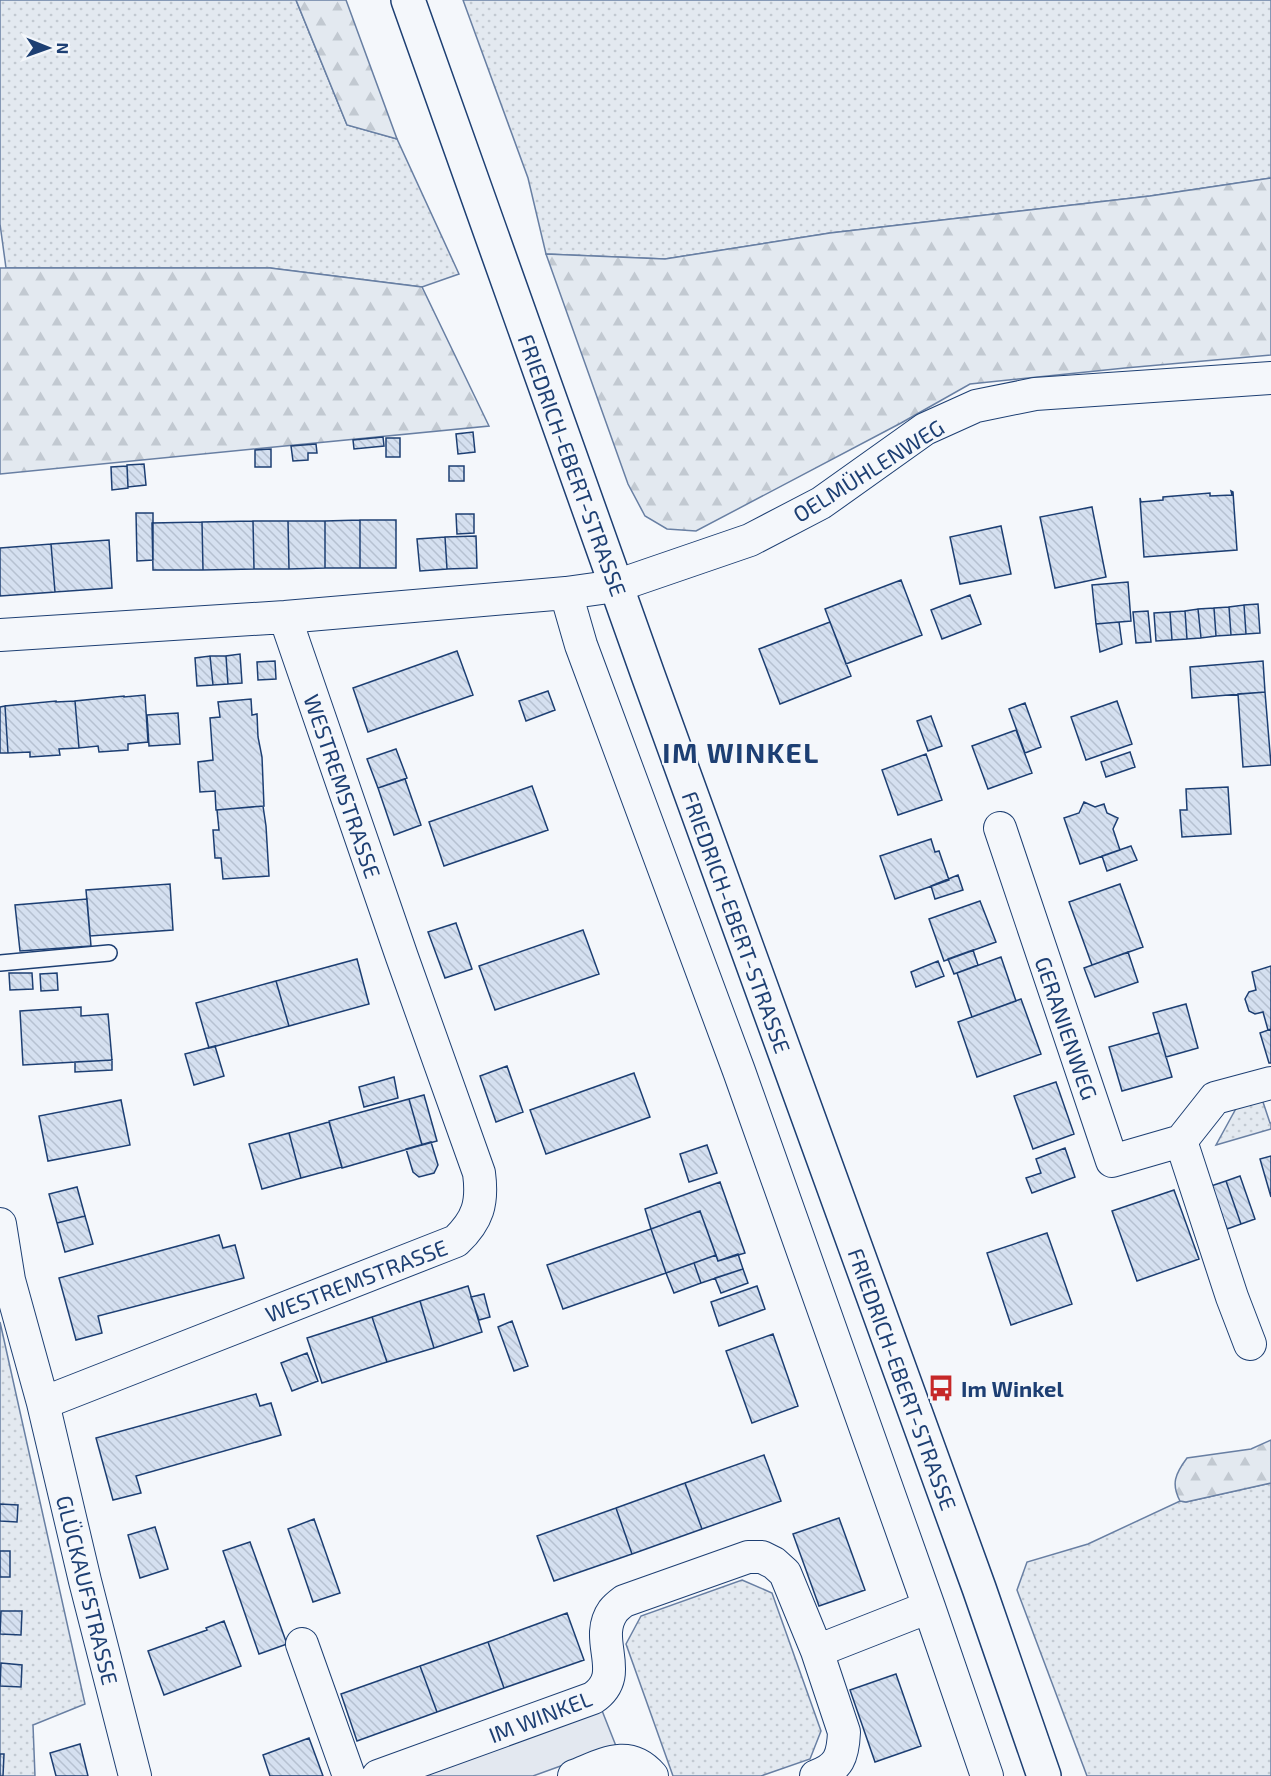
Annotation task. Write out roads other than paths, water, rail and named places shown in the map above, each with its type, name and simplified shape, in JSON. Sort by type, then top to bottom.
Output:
[{"type":"main road","name":"FRIEDRICH-EBERT-STRASSE","points":[[408,0],[616,586],[980,1588],[1044,1776]]},
{"type":"street","name":"OELMÜHLENWEG","points":[[616,586],[750,540],[821,503],[925,429],[976,406],[1035,394],[1271,378]]},
{"type":"street","points":[[0,635],[285,617],[566,593],[616,586]]},
{"type":"street","points":[[566,593],[580,645],[739,1071],[930,1608],[987,1776]]},
{"type":"street","name":"WESTREMSTRASSE","points":[[44,1403],[456,1241],[469,1228],[478,1210],[482,1191],[479,1173],[285,617]]},
{"type":"street","name":"GERANIENWEG","points":[[1000,828],[1112,1161],[1181,1141]]},
{"type":"street","points":[[1250,1344],[1232,1297],[1181,1141],[1215,1098],[1271,1083]]},
{"type":"street","points":[[0,1224],[9,1280],[44,1403]]},
{"type":"street","name":"GLÜCKAUFSTRASSE","points":[[44,1403],[85,1581],[135,1776]]},
{"type":"street","name":"IM WINKEL","points":[[378,1776],[593,1698],[606,1686],[610,1674],[605,1636],[607,1622],[614,1610],[624,1601],[748,1557],[762,1557],[774,1563],[785,1573],[817,1652],[844,1732],[839,1758],[829,1771],[816,1776]]},
{"type":"street","points":[[817,1652],[930,1608]]},
{"type":"street","points":[[302,1644],[349,1776]]},
{"type":"street","points":[[574,1776],[618,1760],[635,1762],[645,1767],[652,1776]]},
{"type":"lane","points":[[0,963],[109,953]]},
{"type":"place","name":"Im Winkel","points":[[941,1388]]},
{"type":"district","name":"IM WINKEL","points":[[741,752]]}]
